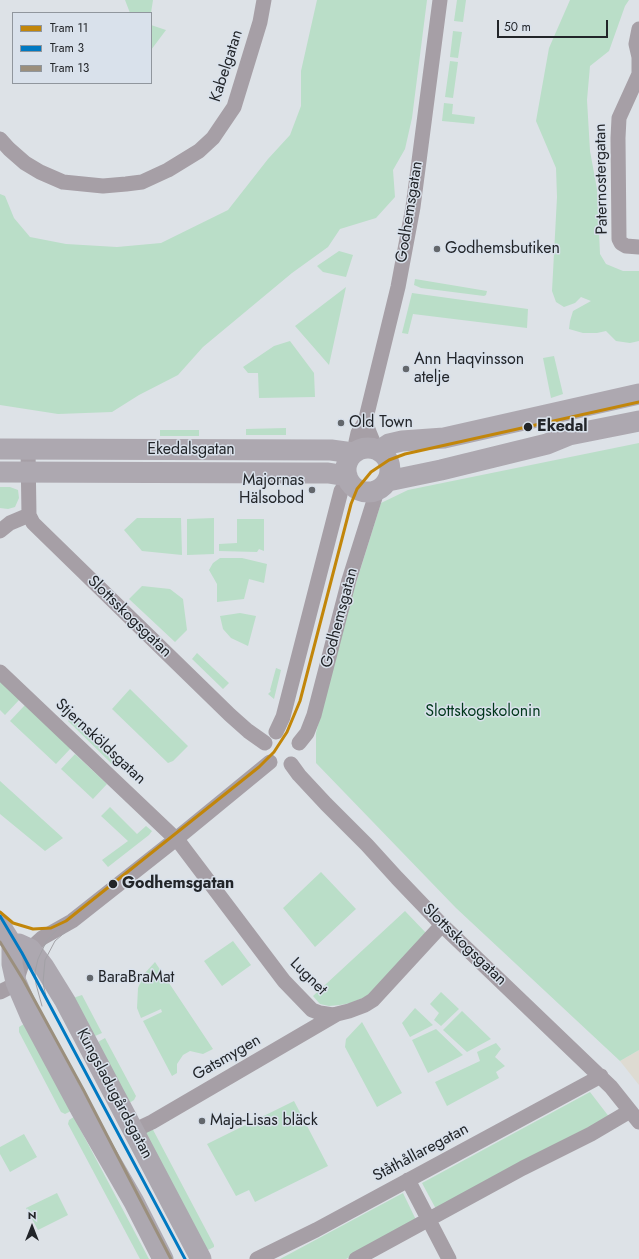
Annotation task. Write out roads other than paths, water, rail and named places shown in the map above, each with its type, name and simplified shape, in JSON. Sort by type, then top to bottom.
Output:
[{"type":"street","name":"Kabelgatan","points":[[0,139],[9,150],[25,163],[40,172],[63,182],[103,186],[126,184],[142,182],[168,170],[199,151],[213,138],[234,107],[260,22],[264,0]]},
{"type":"street","name":"Godhemsgatan","points":[[367,451],[365,422],[398,287],[413,207],[440,0]]},
{"type":"street","name":"Paternostergatan","points":[[639,29],[636,44],[639,57],[639,74],[619,118],[618,138],[619,239],[621,243],[626,246],[639,247]]},
{"type":"street","points":[[367,451],[402,441],[444,438],[639,394]]},
{"type":"street","points":[[348,478],[355,488],[361,491],[371,492],[382,486],[441,470],[547,444],[569,436],[639,420]]},
{"type":"street","points":[[0,449],[28,450],[29,473],[29,515],[10,523],[0,531]]},
{"type":"street","name":"Ekedalsgatan","points":[[28,450],[367,451]]},
{"type":"street","name":"Godhemsgatan","points":[[270,737],[283,717],[341,491],[348,478],[347,464],[349,458],[367,451],[385,454],[389,460],[391,473],[382,486],[350,580],[314,715],[307,733],[298,743],[299,754],[296,760],[291,764]]},
{"type":"street","points":[[0,472],[29,473]]},
{"type":"street","name":"Ekedalsgatan","points":[[29,473],[328,473],[348,478]]},
{"type":"street","name":"Slottsskogsgatan","points":[[29,515],[33,523],[244,728],[270,737]]},
{"type":"street","name":"Stjernsköldsgatan","points":[[0,672],[176,839]]},
{"type":"street","points":[[291,764],[282,767],[276,766],[270,762],[264,752],[270,737],[281,731],[289,733],[298,743]]},
{"type":"street","points":[[163,1259],[134,1202],[81,1110],[31,1017],[8,987],[14,947],[47,934],[72,921],[270,762]]},
{"type":"street","name":"Slottsskogsgatan","points":[[291,764],[298,775],[367,845],[442,925],[601,1076],[634,1116]]},
{"type":"street","name":"Lugnet","points":[[176,839],[284,981],[312,1010],[326,1014],[337,1014],[365,1005],[373,1000],[442,925]]},
{"type":"street","name":"Kungsladugårdsgatan","points":[[0,924],[14,947],[44,967],[65,1001],[201,1259]]},
{"type":"street","name":"Gatsmygen","points":[[133,1131],[152,1122],[337,1014]]},
{"type":"street","name":"Ståthållaregatan","points":[[257,1259],[317,1229],[601,1076]]},
{"type":"street","points":[[356,1259],[428,1219],[591,1134],[634,1116]]},
{"type":"street","points":[[408,1180],[449,1259]]},
{"type":"tram line","name":"11","points":[[0,912],[13,923],[33,929],[51,928],[66,921],[259,767],[274,752],[287,732],[300,701],[351,504],[357,489],[371,472],[389,460],[405,454],[639,402]]},
{"type":"tram line","name":"3","points":[[0,916],[22,953],[185,1259]]},
{"type":"tram line","points":[[42,1006],[36,984],[35,972],[38,959],[47,940],[66,921]]},
{"type":"tram line","points":[[47,1001],[43,983],[45,960],[55,941],[70,928]]},
{"type":"tram line","name":"13","points":[[0,942],[24,981],[84,1091],[171,1259]]},
{"type":"place","name":"Godhemsbutiken","points":[[437,249]]},
{"type":"place","name":"Ann Haqvinsson atelje","points":[[406,369]]},
{"type":"place","name":"Old Town","points":[[341,423]]},
{"type":"place","name":"Ekedal","points":[[528,427]]},
{"type":"place","name":"Majornas Hälsobod","points":[[312,490]]},
{"type":"place","name":"Godhemsgatan","points":[[113,884]]},
{"type":"place","name":"BaraBraMat","points":[[90,978]]},
{"type":"place","name":"Maja-Lisas bläck","points":[[202,1121]]},
{"type":"park label","name":"Slottskogskolonin","points":[[483,712]]}]
